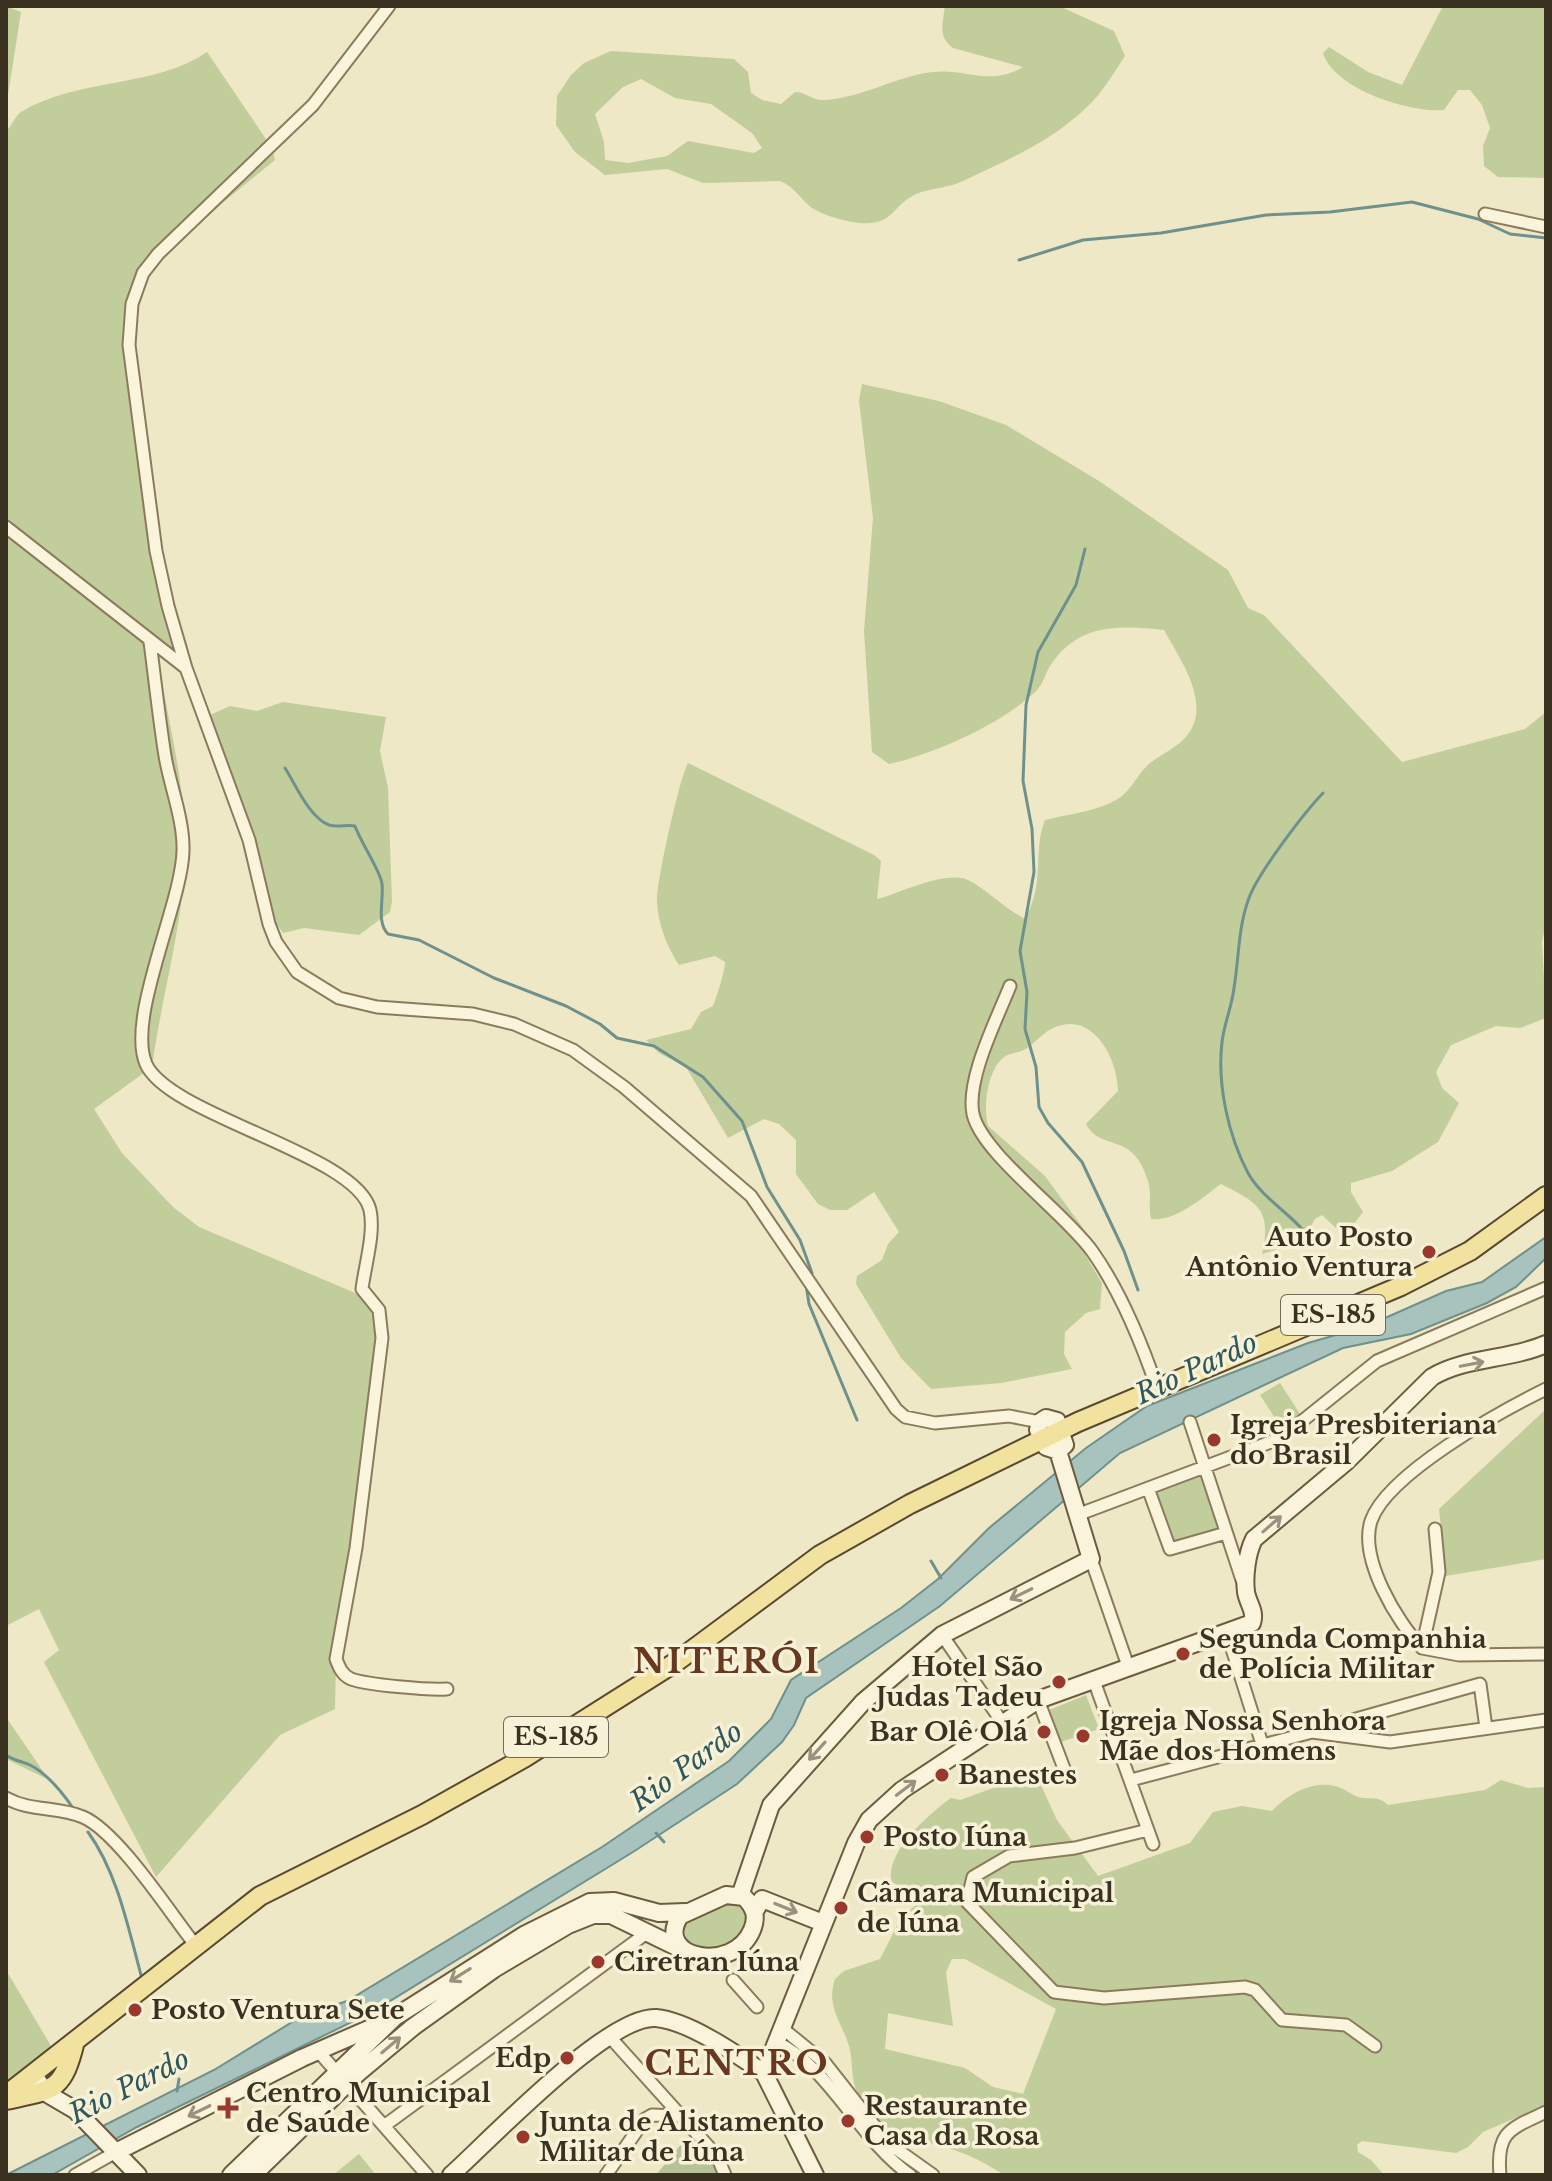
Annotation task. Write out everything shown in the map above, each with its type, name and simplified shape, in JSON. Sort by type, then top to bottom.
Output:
[{"type":"main road","name":"ES-185","points":[[1108,1410],[1437,1269],[1484,1241],[1546,1196]]},
{"type":"main road","points":[[1054,1438],[1108,1410]]},
{"type":"main road","points":[[1054,1438],[1077,1431],[1108,1410]]},
{"type":"main road","name":"ES-185","points":[[6,2097],[269,1889],[422,1815],[636,1689],[820,1555],[910,1504],[1054,1438]]},
{"type":"main road","points":[[6,2097],[46,2093],[64,2079],[75,2041]]},
{"type":"street","points":[[389,6],[313,105],[158,254],[137,286],[129,345],[154,537],[168,606],[186,668],[245,827],[276,942],[297,972],[339,998],[377,1007],[473,1014],[514,1024],[573,1050],[624,1087],[751,1196],[815,1287],[880,1390],[905,1417],[935,1423],[1009,1416],[1054,1438],[1128,1666]]},
{"type":"street","points":[[1485,214],[1546,227]]},
{"type":"street","points":[[6,527],[186,668]]},
{"type":"street","points":[[150,642],[165,755],[183,849],[150,985],[143,1047],[146,1063],[154,1076],[189,1099],[352,1184],[370,1210],[362,1289],[379,1310],[382,1338],[356,1548],[336,1659],[341,1671],[351,1679],[423,1690],[447,1689]]},
{"type":"street","points":[[1010,986],[977,1072],[973,1113],[997,1151],[1092,1251],[1128,1316],[1157,1388]]},
{"type":"street","points":[[1075,1507],[1148,1488],[1280,1437],[1377,1361],[1546,1288]]},
{"type":"street","points":[[1246,1592],[1248,1558],[1254,1539],[1347,1461],[1421,1384],[1442,1371],[1501,1359],[1546,1344]]},
{"type":"street","points":[[1546,1389],[1515,1404],[1425,1462],[1385,1498],[1374,1515],[1368,1537],[1375,1566],[1400,1623],[1422,1648],[1459,1655],[1546,1654]]},
{"type":"street","points":[[764,2073],[823,1923],[869,1820],[902,1790],[1038,1700],[1252,1623],[1254,1614],[1190,1422]]},
{"type":"street","points":[[1148,1488],[1170,1549],[1226,1533]]},
{"type":"street","points":[[1422,1648],[1439,1572],[1435,1529]]},
{"type":"street","points":[[740,1896],[759,1834],[779,1793],[863,1702],[942,1635],[1091,1559]]},
{"type":"street","points":[[1227,1633],[1262,1744]]},
{"type":"street","points":[[942,1635],[1002,1722]]},
{"type":"street","points":[[1093,1678],[1153,1844]]},
{"type":"street","points":[[1131,1780],[1480,1684],[1486,1728]]},
{"type":"street","points":[[1038,1700],[1068,1779]]},
{"type":"street","points":[[1312,1732],[1390,1742],[1546,1720]]},
{"type":"street","points":[[6,1798],[30,1809],[71,1813],[95,1823],[124,1854],[196,1946]]},
{"type":"street","points":[[1148,1830],[1075,1848],[1009,1856],[973,1877],[967,1902],[1054,1992],[1104,1998],[1245,1987],[1255,1990],[1282,2020],[1346,2025],[1375,2046]]},
{"type":"street","points":[[75,2175],[112,2148],[395,2017],[524,1935],[579,1905],[614,1901],[659,1913],[685,1912],[726,1895],[740,1896],[755,1911]]},
{"type":"street","points":[[231,2175],[343,2079],[444,2003],[568,1925],[593,1915],[611,1915],[687,1952],[710,1958],[733,1952],[749,1936],[755,1911],[762,1899],[823,1923]]},
{"type":"street","points":[[685,1912],[676,1922],[674,1934],[687,1952]]},
{"type":"street","points":[[384,2126],[648,1932]]},
{"type":"street","points":[[733,1980],[757,2007]]},
{"type":"street","points":[[253,2175],[343,2079],[395,2017]]},
{"type":"street","points":[[451,2175],[609,2036],[638,2020],[661,2019],[725,2048],[764,2073],[815,2175]]},
{"type":"street","points":[[779,2035],[804,2058],[878,2149],[910,2175]]},
{"type":"street","points":[[779,2035],[819,2056],[892,2147],[933,2175]]},
{"type":"street","points":[[609,2036],[717,2156],[725,2175]]},
{"type":"street","points":[[466,2175],[577,2070],[591,2050]]},
{"type":"street","points":[[318,2051],[427,2175]]},
{"type":"street","points":[[76,2112],[58,2069],[42,2069],[46,2093],[76,2112],[138,2175]]},
{"type":"street","points":[[1500,2175],[1498,2152],[1507,2133],[1546,2112]]},
{"type":"street","points":[[606,2175],[645,2119],[652,2115],[679,2116]]},
{"type":"green space","points":[[6,6],[21,12],[6,108]]},
{"type":"green space","points":[[945,6],[1059,6],[1114,31],[1125,56],[1093,101],[1064,127],[963,181],[916,194],[886,218],[870,223],[847,221],[817,211],[780,181],[703,183],[667,169],[605,175],[575,152],[556,125],[557,96],[571,75],[584,63],[611,51],[734,59],[748,72],[751,93],[762,100],[781,104],[795,92],[824,100],[932,72],[1000,76],[1023,67],[953,48],[943,34]],"holes":[[[641,79],[675,98],[711,104],[752,133],[762,148],[754,153],[688,141],[667,156],[628,163],[605,160],[604,142],[595,114],[623,87]]]},
{"type":"green space","points":[[1443,6],[1546,6],[1546,178],[1498,177],[1484,166],[1483,146],[1490,128],[1482,105],[1470,90],[1458,90],[1444,110],[1393,103],[1342,78],[1323,53],[1329,47],[1368,72],[1402,85]]},
{"type":"green space","points":[[207,52],[272,148],[275,160],[181,240],[150,276],[137,304],[135,345],[153,496],[171,589],[189,651],[187,656],[161,653],[157,658],[179,772],[185,859],[177,932],[152,1067],[94,1109],[122,1153],[173,1207],[199,1227],[353,1292],[383,1310],[336,1663],[335,1709],[280,1735],[156,1877],[44,1662],[59,1650],[39,1609],[6,1626],[6,131],[21,112],[43,101],[66,93],[164,72],[187,64]]},
{"type":"green space","points":[[862,384],[939,401],[1006,425],[1099,481],[1228,570],[1248,608],[1264,615],[1402,762],[1525,729],[1546,712],[1546,922],[1542,942],[1546,1018],[1520,1028],[1496,1026],[1451,1045],[1436,1072],[1442,1088],[1459,1103],[1438,1142],[1392,1171],[1351,1183],[1351,1192],[1363,1212],[1353,1225],[1338,1230],[1322,1215],[1315,1219],[1302,1242],[1262,1254],[1265,1227],[1259,1209],[1221,1184],[1179,1213],[1151,1219],[1149,1186],[1142,1165],[1126,1148],[1100,1138],[1086,1124],[1118,1091],[1110,1056],[1096,1035],[1075,1024],[1062,1025],[1047,1031],[1027,1048],[1004,1057],[998,1063],[988,1090],[988,1126],[1045,1176],[1083,1228],[1086,1256],[1102,1283],[1100,1309],[1086,1313],[1065,1332],[1064,1354],[1072,1369],[1001,1383],[931,1389],[901,1358],[856,1284],[857,1276],[882,1260],[888,1244],[899,1232],[874,1192],[847,1210],[830,1210],[818,1204],[796,1174],[796,1140],[779,1124],[764,1119],[728,1138],[686,1067],[659,1053],[646,1040],[691,1029],[701,1012],[713,1006],[725,965],[715,956],[679,965],[659,919],[660,874],[674,808],[688,763],[874,855],[881,861],[877,899],[935,880],[958,878],[975,884],[1025,919],[1035,892],[1039,844],[1045,820],[1095,809],[1122,796],[1150,763],[1185,738],[1195,721],[1195,694],[1164,630],[1115,628],[1086,634],[1073,642],[1050,666],[1035,692],[986,726],[926,753],[889,764],[872,752],[864,631],[873,518],[859,401]]},
{"type":"green space","points":[[283,702],[386,717],[380,751],[388,788],[392,901],[390,912],[359,935],[304,928],[283,933],[275,922],[256,840],[210,715],[230,706],[257,711]]},
{"type":"green space","points":[[1280,1383],[1302,1417],[1282,1429],[1260,1395]]},
{"type":"green space","points":[[1546,1409],[1546,1559],[1446,1576],[1439,1509]]},
{"type":"green space","points":[[1201,1474],[1219,1530],[1172,1546],[1155,1493]]},
{"type":"green space","points":[[1086,1695],[1099,1729],[1058,1743],[1047,1711]]},
{"type":"green space","points":[[6,1717],[49,1780],[6,1759]]},
{"type":"green space","points":[[1021,1778],[1038,1779],[1057,1820],[1098,1876],[1190,1843],[1213,1812],[1242,1806],[1272,1811],[1292,1794],[1317,1785],[1335,1786],[1358,1797],[1377,1799],[1388,1805],[1485,1790],[1501,1780],[1528,1788],[1546,1787],[1546,2105],[1483,2132],[1468,2147],[1456,2153],[1362,2141],[1357,2145],[1358,2152],[1371,2160],[1384,2175],[1004,2175],[968,2155],[885,2126],[874,2117],[857,2092],[850,2050],[832,1999],[835,1979],[844,1971],[880,1959],[902,1916],[915,1906],[912,1893],[892,1882],[891,1871],[901,1847],[932,1813],[951,1798],[960,1800]],"holes":[[[952,1959],[965,1959],[1056,2009],[1023,2094],[993,2087],[965,2068],[885,2049],[888,2013],[953,2026],[946,1972]]]},
{"type":"green space","points":[[728,1903],[740,1904],[748,1917],[739,1936],[715,1948],[696,1946],[686,1941],[684,1925],[689,1918]]},
{"type":"green space","points":[[6,1970],[54,2051],[6,2086]]},
{"type":"green space","points":[[687,2137],[721,2171],[717,2175],[656,2175]]},
{"type":"green space","points":[[359,2154],[376,2175],[333,2175]]},
{"type":"water","points":[[1546,1237],[1546,1258],[1516,1287],[1487,1303],[1411,1334],[1343,1348],[1120,1453],[940,1606],[806,1698],[782,1742],[737,1784],[633,1852],[372,2012],[137,2127],[52,2175],[6,2175],[214,2070],[302,2016],[347,2001],[602,1847],[729,1761],[771,1719],[791,1680],[901,1608],[938,1579],[989,1528],[1086,1448],[1147,1406],[1308,1343],[1367,1326],[1446,1291],[1482,1282]]},
{"type":"waterway","points":[[1019,260],[1083,240],[1161,233],[1266,215],[1330,212],[1412,202],[1478,219],[1510,234],[1546,238]]},
{"type":"waterway","points":[[1085,549],[1076,585],[1038,652],[1026,705],[1023,781],[1032,829],[1034,872],[1020,951],[1027,992],[1025,1029],[1036,1067],[1039,1107],[1048,1123],[1082,1162],[1124,1251],[1138,1290]]},
{"type":"waterway","points":[[285,768],[309,808],[322,821],[332,826],[355,826],[381,879],[381,917],[388,934],[419,940],[494,978],[566,1006],[600,1024],[617,1038],[654,1046],[703,1077],[742,1121],[767,1187],[800,1240],[812,1273]]},
{"type":"waterway","points":[[1303,1230],[1259,1189],[1248,1173],[1226,1109],[1221,1058],[1249,898],[1271,859],[1323,793]]},
{"type":"waterway","points":[[806,1284],[809,1304],[857,1420]]},
{"type":"waterway","points":[[1376,1311],[1379,1322]]},
{"type":"waterway","points":[[931,1561],[941,1578]]},
{"type":"waterway","points":[[6,1755],[43,1773],[73,1808]]},
{"type":"waterway","points":[[88,1832],[114,1882],[141,1975]]},
{"type":"waterway","points":[[656,1833],[664,1842]]},
{"type":"waterway","name":"Rio Pardo","points":[[177,2091],[179,2079]]},
{"type":"place","name":"Auto Posto Antônio Ventura","points":[[1429,1252]]},
{"type":"place","name":"Igreja Presbiteriana do Brasil","points":[[1214,1440]]},
{"type":"place","name":"Segunda Companhia de Polícia Militar","points":[[1183,1654]]},
{"type":"place","name":"Hotel São Judas Tadeu","points":[[1059,1682]]},
{"type":"place","name":"Bar Olê Olá","points":[[1044,1732]]},
{"type":"place","name":"Igreja Nossa Senhora Mãe dos Homens","points":[[1083,1736]]},
{"type":"place","name":"Banestes","points":[[942,1775]]},
{"type":"place","name":"Posto Iúna","points":[[867,1837]]},
{"type":"place","name":"Câmara Municipal de Iúna","points":[[841,1908]]},
{"type":"place","name":"Ciretran Iúna","points":[[598,1962]]},
{"type":"place","name":"Posto Ventura Sete","points":[[135,2010]]},
{"type":"place","name":"Edp","points":[[567,2058]]},
{"type":"place","name":"Centro Municipal de Saúde","points":[[228,2108]]},
{"type":"place","name":"Restaurante Casa da Rosa","points":[[848,2121]]},
{"type":"place","name":"Junta de Alistamento Militar de Iúna","points":[[523,2137]]},
{"type":"district","name":"NITERÓI","points":[[727,1661]]},
{"type":"district","name":"CENTRO","points":[[737,2063]]}]
